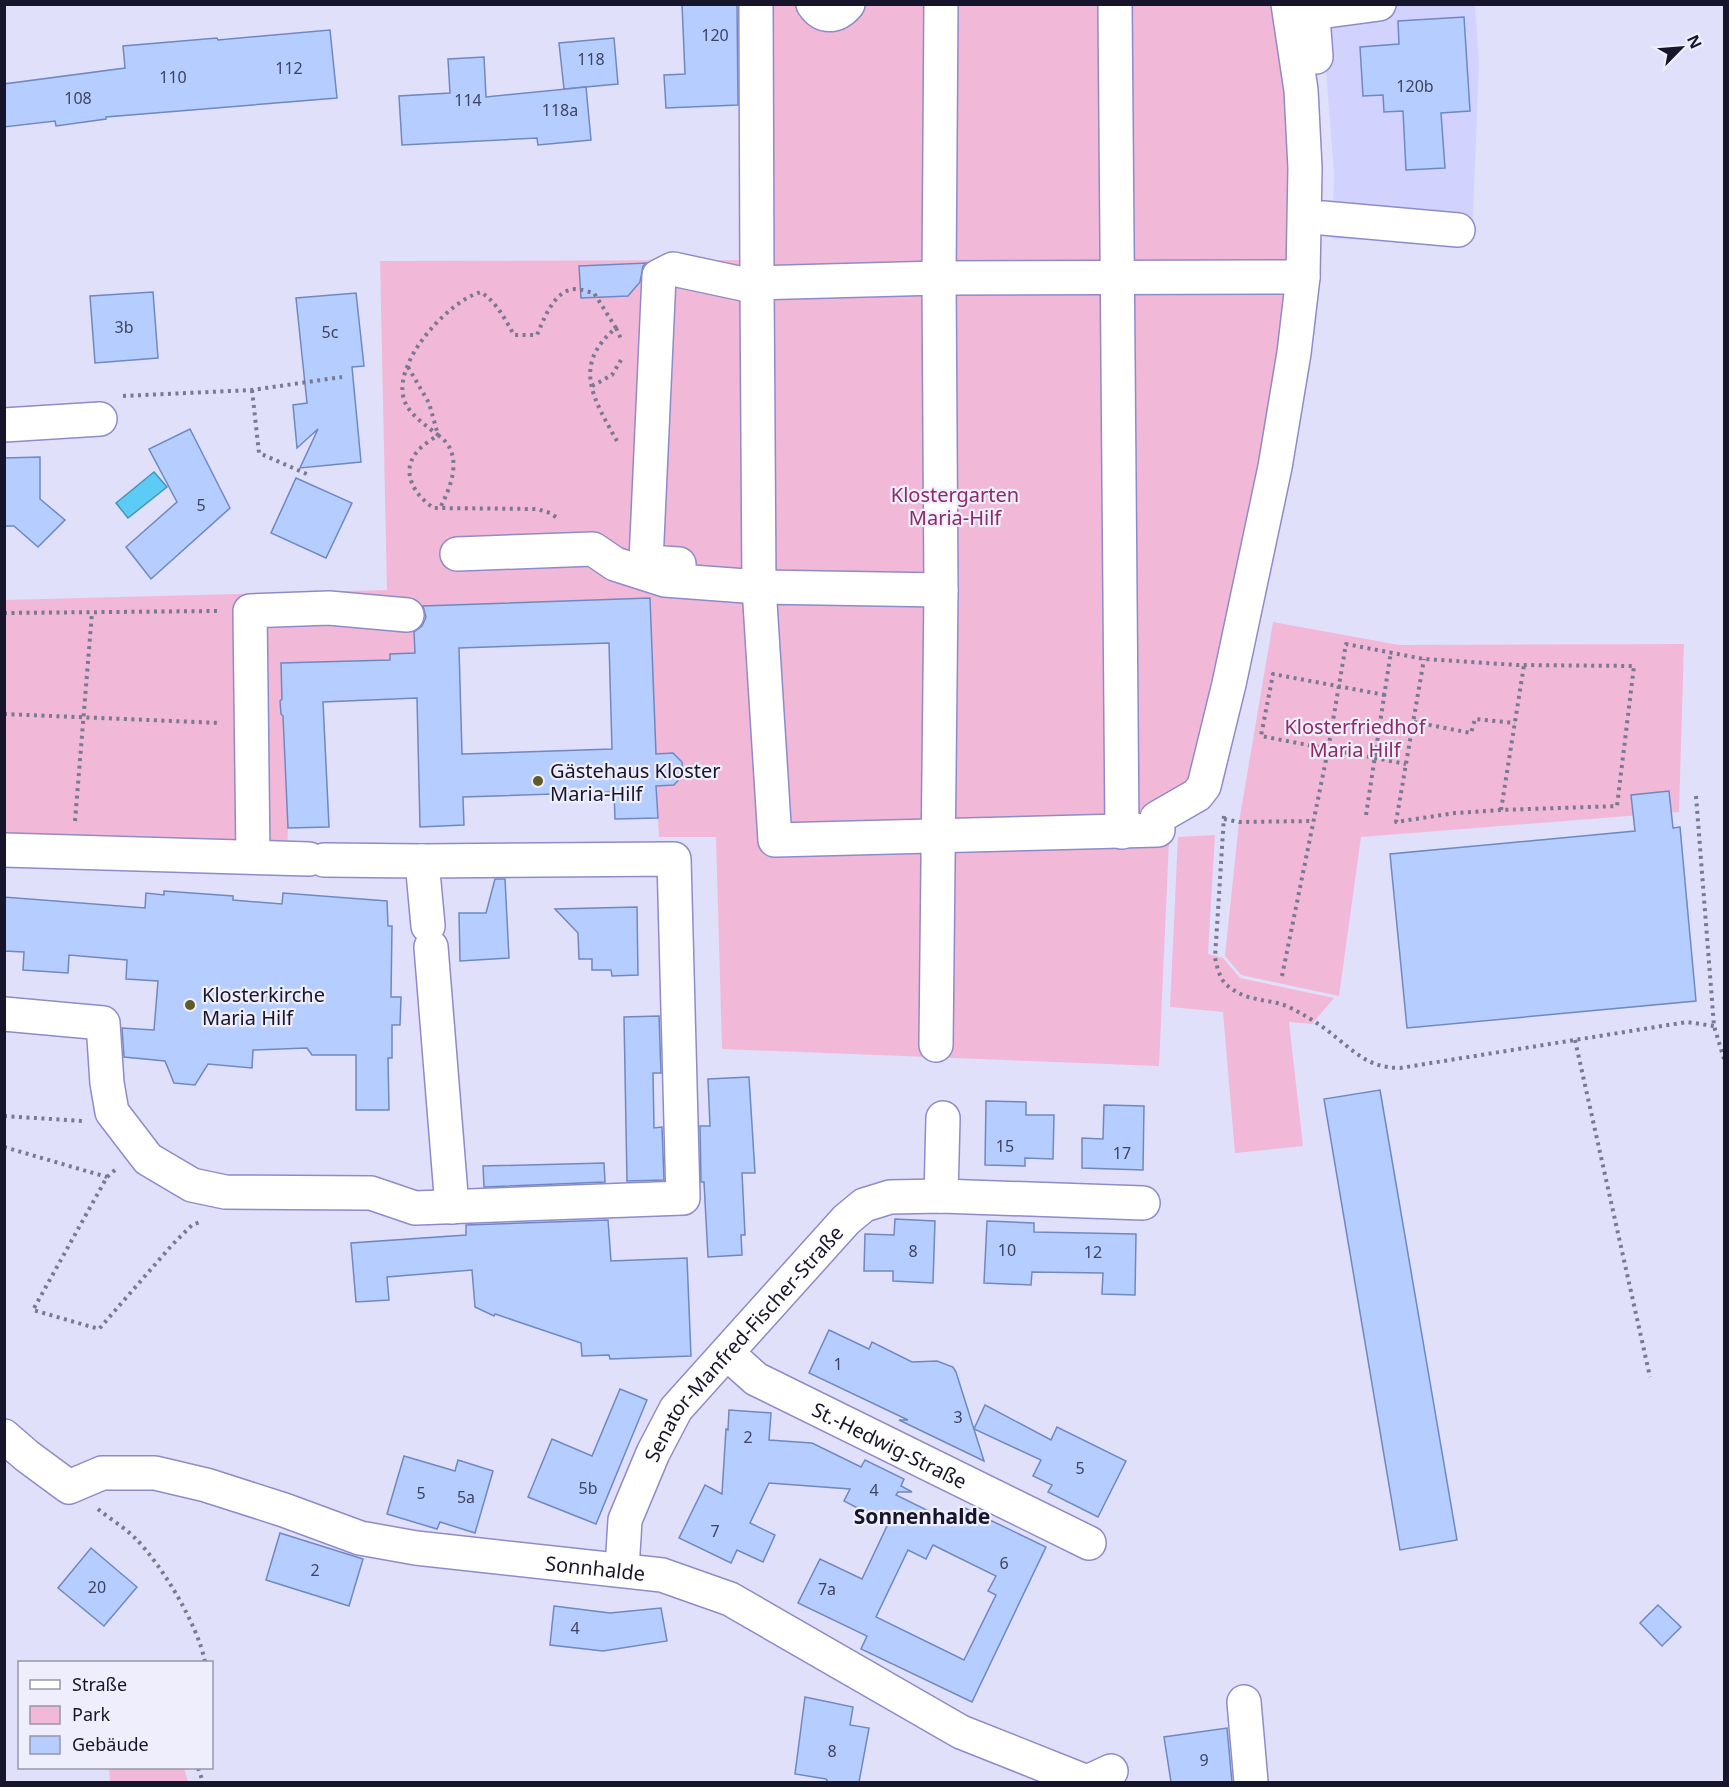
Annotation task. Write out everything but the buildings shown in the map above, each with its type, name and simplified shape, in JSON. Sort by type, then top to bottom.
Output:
[{"type":"street","points":[[756,4],[758,578],[776,840],[1165,829],[1157,818],[1197,795],[1204,786],[1229,684],[1275,467],[1294,353],[1323,218],[1325,166],[1304,7]]},
{"type":"street","points":[[813,4],[823,14],[832,15],[843,11],[848,4]]},
{"type":"street","points":[[936,1045],[941,590],[939,278],[941,4]]},
{"type":"street","points":[[1115,4],[1122,832]]},
{"type":"street","points":[[1304,7],[1379,4]]},
{"type":"street","points":[[1304,7],[1301,90],[1313,271]]},
{"type":"street","points":[[1323,218],[1458,230]]},
{"type":"street","points":[[941,590],[758,578],[646,562],[658,276],[673,269],[757,285],[939,278],[1118,278],[1313,271]]},
{"type":"street","points":[[4,425],[106,408]]},
{"type":"street","points":[[457,554],[593,549],[615,564],[665,580],[758,578]]},
{"type":"street","points":[[253,856],[250,610],[329,608],[407,615]]},
{"type":"street","points":[[4,850],[422,861],[674,859],[683,1198],[415,1208],[370,1193],[225,1192],[192,1185],[148,1159],[112,1112],[107,1083],[103,1023],[4,1014]]},
{"type":"street","points":[[422,861],[452,1207]]},
{"type":"street","points":[[941,1196],[943,1118]]},
{"type":"street","name":"Senator-Manfred-Fischer-Straße","points":[[622,1569],[625,1520],[653,1453],[676,1409],[846,1220],[864,1205],[890,1197],[941,1196],[1143,1203]]},
{"type":"street","name":"St.-Hedwig-Straße","points":[[727,1353],[756,1379],[1089,1543]]},
{"type":"street","points":[[4,1436],[69,1487]]},
{"type":"street","name":"Sonnhalde","points":[[69,1487],[102,1473],[155,1473],[228,1492],[360,1538],[416,1548],[662,1575],[730,1599],[961,1732],[1095,1778]]},
{"type":"street","points":[[1244,1702],[1251,1782]]},
{"type":"path","points":[[440,508],[450,490],[454,470],[451,449],[446,441],[407,407],[402,391],[403,376],[419,344],[437,323],[471,295],[481,292],[498,308],[514,336],[537,335],[546,314],[556,299],[565,291],[576,289],[594,293],[623,343]]},
{"type":"path","points":[[616,328],[603,339],[592,358],[590,376],[593,396],[618,443],[618,454]]},
{"type":"path","points":[[592,386],[612,375],[621,361],[622,352]]},
{"type":"path","points":[[408,367],[429,403],[438,435]]},
{"type":"path","points":[[106,408],[342,377]]},
{"type":"path","points":[[252,390],[259,453],[309,475]]},
{"type":"path","points":[[438,435],[417,452],[411,462],[409,475],[414,488],[424,502],[434,508],[537,509],[550,513],[593,549]]},
{"type":"path","points":[[4,614],[250,610]]},
{"type":"path","points":[[72,853],[92,612]]},
{"type":"path","points":[[1282,976],[1328,750],[1346,644],[1424,659],[1524,665],[1634,666],[1617,806],[1455,813],[1396,822],[1424,659]]},
{"type":"path","points":[[1366,815],[1391,651]]},
{"type":"path","points":[[1502,810],[1524,665]]},
{"type":"path","points":[[1385,695],[1273,674],[1262,736],[1406,764]]},
{"type":"path","points":[[4,714],[251,724]]},
{"type":"path","points":[[1414,722],[1471,733],[1475,719],[1515,723]]},
{"type":"path","points":[[1696,796],[1714,1026],[1725,1059]]},
{"type":"path","points":[[1224,819],[1239,822],[1313,821]]},
{"type":"path","points":[[1285,1005],[1309,1018],[1359,1057],[1389,1068],[1687,1022],[1714,1026]]},
{"type":"path","points":[[1575,1040],[1650,1377]]},
{"type":"path","points":[[4,1116],[121,1123]]},
{"type":"path","points":[[4,1147],[107,1177]]},
{"type":"path","points":[[142,1150],[107,1177],[33,1310],[99,1329],[172,1245],[192,1225],[201,1221]]},
{"type":"path","points":[[69,1487],[135,1538],[164,1575],[190,1618],[205,1661]]},
{"type":"shaded area","points":[[1321,5],[1475,5],[1479,62],[1472,242],[1332,239],[1334,174]]},
{"type":"shaded area","points":[[154,472],[167,487],[128,518],[116,503]]},
{"type":"green space","name":"Klostergarten Maria-Hilf","points":[[748,5],[1298,5],[1308,110],[1239,704],[1170,818],[1159,1066],[722,1049],[716,837],[659,837],[656,786],[674,785],[683,775],[682,762],[673,753],[656,754],[650,598],[413,607],[416,659],[281,663],[282,699],[280,701],[283,716],[287,850],[5,839],[5,600],[387,590],[380,261],[753,260]]},
{"type":"green space","name":"Klosterfriedhof Maria Hilf","points":[[1273,622],[1399,645],[1684,644],[1679,812],[1361,837],[1339,996],[1241,975],[1225,956],[1239,822]]},
{"type":"green space","points":[[1215,835],[1208,954],[1223,958],[1240,978],[1334,998],[1312,1024],[1289,1022],[1303,1146],[1235,1153],[1223,1012],[1170,1007],[1178,837]]},
{"type":"green space","points":[[109,1769],[184,1769],[188,1782],[110,1782]]},
{"type":"place","name":"Gästehaus Kloster Maria-Hilf","points":[[538,781]]},
{"type":"place","name":"Klosterkirche Maria Hilf","points":[[190,1005]]},
{"type":"district","name":"Sonnenhalde","points":[[922,1516]]}]
